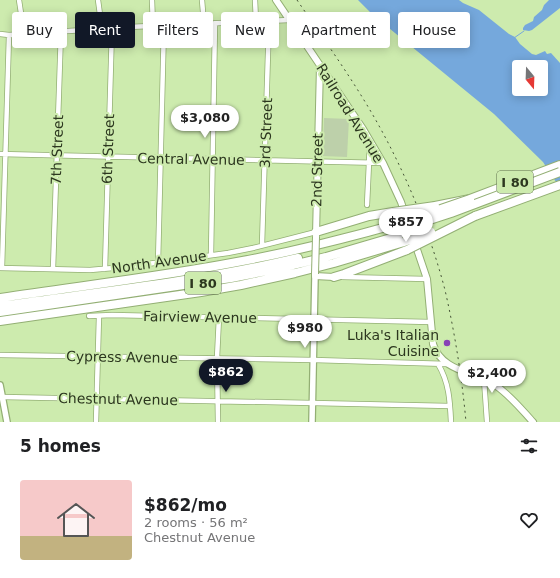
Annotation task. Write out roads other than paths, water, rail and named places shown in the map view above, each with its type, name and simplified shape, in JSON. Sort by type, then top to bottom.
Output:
[{"type":"highway","name":"I 80","points":[[0,298],[238,262],[325,243],[402,236],[470,199],[560,165]]},
{"type":"highway","name":"I 80","points":[[0,306],[179,281],[231,272],[402,236],[451,213],[560,172]]},
{"type":"highway","name":"I 80","points":[[0,321],[187,294],[254,282],[328,265],[560,178]]},
{"type":"highway","name":"I 80","points":[[0,312],[238,277],[326,257],[475,216],[560,185]]},
{"type":"highway","points":[[316,234],[369,216],[470,199]]},
{"type":"highway","points":[[334,277],[344,274],[402,236]]},
{"type":"main road","name":"Railroad Avenue","points":[[276,0],[287,16]]},
{"type":"main road","name":"Railroad Avenue","points":[[309,48],[370,141],[401,202],[427,279],[433,344],[440,358],[448,364]]},
{"type":"main road","name":"2nd Street","points":[[315,275],[320,65]]},
{"type":"main road","points":[[315,275],[334,277]]},
{"type":"main road","name":"Cypress Avenue","points":[[448,364],[484,379],[503,391],[532,422]]},
{"type":"street","points":[[18,0],[20,12]]},
{"type":"street","points":[[98,0],[100,12]]},
{"type":"street","points":[[152,0],[152,12]]},
{"type":"street","points":[[202,0],[203,12]]},
{"type":"street","points":[[255,0],[256,12]]},
{"type":"street","points":[[211,255],[215,23],[221,23]]},
{"type":"street","points":[[0,34],[9,34],[1,268]]},
{"type":"street","name":"7th Street","points":[[53,269],[60,48]]},
{"type":"street","name":"6th Street","points":[[105,269],[111,48]]},
{"type":"street","points":[[158,263],[164,48]]},
{"type":"street","name":"3rd Street","points":[[262,246],[268,48]]},
{"type":"street","points":[[367,205],[370,141]]},
{"type":"street","name":"Central Avenue","points":[[0,154],[382,164]]},
{"type":"street","name":"North Avenue","points":[[1,268],[105,269],[211,255],[316,234]]},
{"type":"street","points":[[312,422],[315,275]]},
{"type":"street","points":[[334,277],[427,279]]},
{"type":"street","name":"Fairview Avenue","points":[[89,316],[112,315],[431,322]]},
{"type":"street","points":[[96,422],[99,316]]},
{"type":"street","points":[[218,422],[217,358],[219,317]]},
{"type":"street","name":"Cypress Avenue","points":[[0,355],[217,358],[448,364]]},
{"type":"street","points":[[438,364],[448,386],[451,422]]},
{"type":"street","points":[[484,379],[487,422]]},
{"type":"street","points":[[0,385],[7,422]]},
{"type":"street","name":"Chestnut Avenue","points":[[2,397],[450,406]]},
{"type":"water","points":[[358,0],[459,0],[479,10],[509,34],[515,37],[520,44],[532,54],[536,55],[545,51],[547,54],[551,53],[560,63],[560,188],[543,162],[494,114],[413,48],[470,48],[470,12],[398,12],[398,35],[390,29],[390,12],[370,12]]},
{"type":"water","points":[[549,0],[560,0],[560,8],[532,30],[523,30],[525,25],[533,21],[534,17],[542,10],[544,5]]},
{"type":"waterway","points":[[514,38],[524,31]]},
{"type":"railway","points":[[297,0],[369,108],[399,164],[417,205],[445,290],[458,356],[466,422]]},
{"type":"place","name":"Luka's Italian Cuisine","points":[[447,343]]}]
